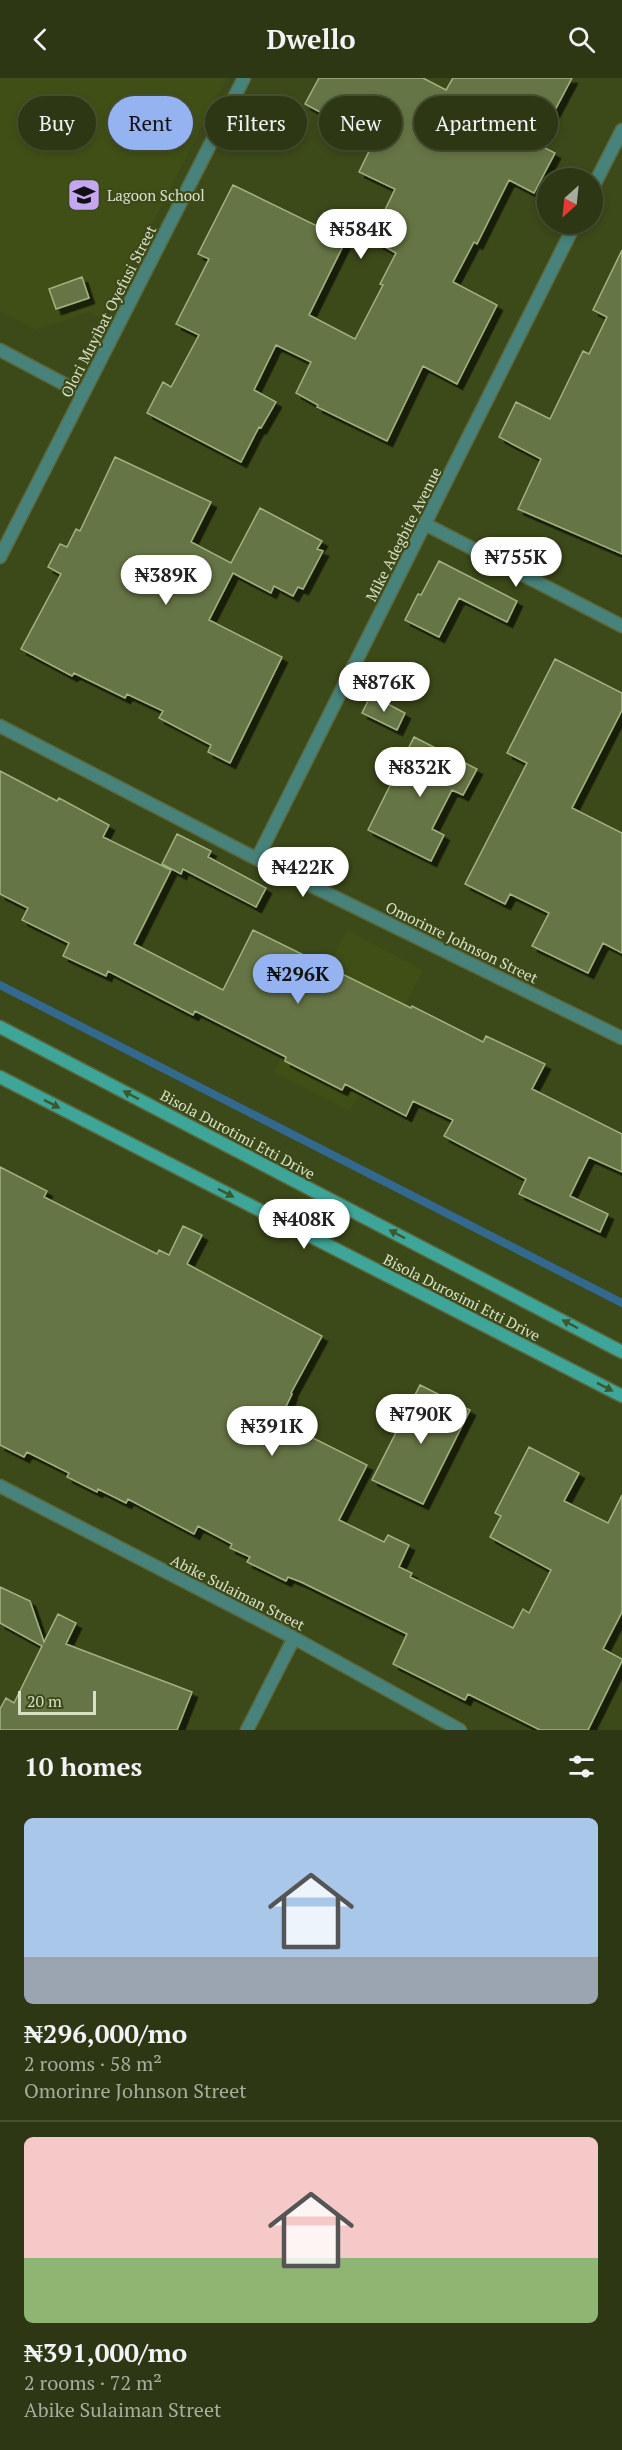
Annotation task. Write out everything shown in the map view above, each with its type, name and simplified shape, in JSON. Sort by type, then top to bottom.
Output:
[{"type":"main road","name":"Bisola Durotimi Etti Drive","points":[[0,1027],[622,1352]]},
{"type":"main road","name":"Bisola Durosimi Etti Drive","points":[[0,1077],[622,1396]]},
{"type":"street","name":"Olori Muyibat Oyefusi Street","points":[[0,557],[244,78]]},
{"type":"street","points":[[603,168],[622,130]]},
{"type":"street","name":"Mike Adegbite Avenue","points":[[257,859],[570,234]]},
{"type":"street","points":[[0,350],[83,394]]},
{"type":"street","points":[[425,524],[622,626]]},
{"type":"street","name":"Omorinre Johnson Street","points":[[0,726],[257,859],[622,1038]]},
{"type":"street","name":"Abike Sulaiman Street","points":[[0,1486],[294,1638],[460,1730]]},
{"type":"street","points":[[247,1730],[294,1638]]},
{"type":"shaded area","name":"Lagoon School","points":[[0,78],[227,78],[218,96],[205,96],[205,121],[193,144],[193,96],[108,96],[108,150],[190,150],[103,319],[89,312],[36,330],[0,311]]},
{"type":"shaded area","points":[[347,930],[423,970],[350,1111],[274,1072]]},
{"type":"building","points":[[319,78],[423,78],[446,90],[453,78],[572,78],[558,104],[558,96],[414,96],[414,150],[549,150],[555,153],[547,168],[537,168],[537,187],[534,193],[509,180],[477,244],[474,242],[453,282],[497,305],[457,384],[423,366],[387,441],[317,407],[318,405],[296,393],[311,362],[276,345],[254,390],[276,402],[261,428],[259,427],[241,462],[147,413],[163,382],[171,387],[199,335],[176,324],[209,259],[198,254],[233,185],[346,240],[309,315],[355,339],[383,285],[380,284],[396,253],[371,239],[395,189],[359,172],[370,150],[402,150],[402,96],[319,96],[319,112],[307,105],[307,100]]},
{"type":"building","points":[[622,250],[622,554],[518,509],[541,459],[499,437],[516,402],[550,419],[583,351],[589,354],[607,317],[593,310]]},
{"type":"building","points":[[82,277],[89,298],[56,309],[49,289]]},
{"type":"building","points":[[115,457],[211,502],[191,542],[231,563],[260,508],[322,541],[317,549],[323,551],[303,589],[298,587],[293,596],[274,586],[271,593],[233,573],[209,620],[282,657],[230,763],[208,752],[211,745],[159,718],[163,711],[127,694],[125,698],[74,673],[72,676],[21,649],[61,574],[48,567],[60,544],[67,547],[76,529],[80,531]]},
{"type":"building","points":[[439,561],[517,601],[507,622],[459,598],[439,637],[405,620]]},
{"type":"building","points":[[555,659],[622,693],[622,710],[572,808],[622,833],[622,953],[603,943],[588,973],[532,946],[549,913],[510,894],[505,904],[465,884],[527,763],[507,753]]},
{"type":"building","points":[[371,695],[405,713],[397,730],[362,713]]},
{"type":"building","points":[[414,737],[477,769],[463,795],[452,790],[432,829],[444,835],[431,861],[368,830]]},
{"type":"building","points":[[0,771],[57,801],[59,798],[109,825],[103,837],[171,870],[134,944],[223,990],[253,930],[483,1042],[486,1036],[545,1064],[532,1089],[622,1134],[622,1172],[589,1157],[570,1196],[608,1214],[600,1232],[519,1194],[526,1179],[444,1136],[453,1120],[413,1101],[406,1116],[345,1084],[342,1090],[285,1061],[286,1057],[195,1011],[193,1015],[108,971],[106,976],[63,956],[69,943],[22,920],[28,908],[0,894]]},
{"type":"building","points":[[177,834],[211,851],[208,857],[266,888],[256,907],[183,869],[181,874],[162,864]]},
{"type":"building","points":[[0,1167],[47,1191],[44,1197],[157,1254],[159,1250],[169,1255],[183,1226],[202,1235],[187,1264],[322,1336],[291,1393],[279,1421],[367,1465],[339,1520],[384,1542],[388,1535],[409,1545],[399,1567],[412,1573],[410,1577],[513,1628],[523,1609],[529,1613],[551,1570],[490,1537],[501,1516],[495,1513],[529,1447],[579,1473],[564,1501],[608,1523],[622,1495],[622,1612],[603,1649],[622,1661],[588,1730],[540,1730],[468,1694],[465,1700],[393,1664],[407,1634],[301,1582],[288,1577],[286,1581],[247,1562],[250,1557],[230,1548],[232,1544],[198,1526],[194,1534],[128,1499],[126,1503],[98,1489],[97,1492],[67,1477],[69,1473],[27,1452],[24,1457],[0,1445]]},
{"type":"building","points":[[420,1385],[470,1410],[423,1504],[372,1480]]},
{"type":"building","points":[[0,1587],[30,1601],[44,1642],[58,1614],[76,1623],[66,1644],[192,1692],[177,1730],[0,1730],[0,1709],[6,1698],[14,1703],[42,1646],[0,1623]]},
{"type":"waterway","points":[[0,985],[622,1303]]},
{"type":"place","name":"Lagoon School","points":[[84,195]]}]
